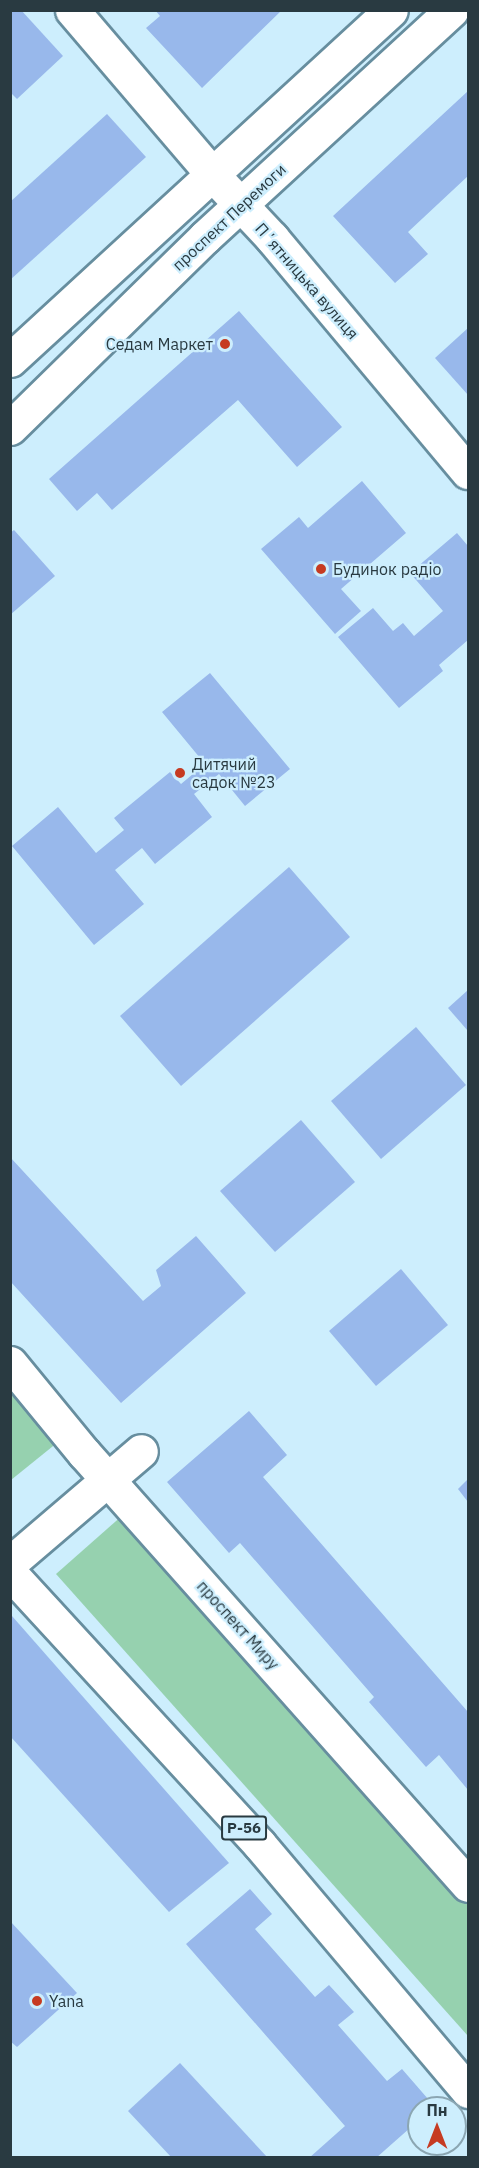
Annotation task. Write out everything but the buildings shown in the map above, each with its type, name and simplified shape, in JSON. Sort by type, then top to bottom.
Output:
[{"type":"main road","name":"Пʼятницька вулиця","points":[[72,10],[212,174],[272,238],[468,472]]},
{"type":"main road","points":[[10,360],[212,174],[244,148],[391,10]]},
{"type":"main road","name":"проспект Перемоги","points":[[10,428],[240,205],[452,10]]},
{"type":"main road","name":"проспект Миру","points":[[10,1363],[108,1479],[468,1885]]},
{"type":"main road","points":[[10,1563],[141,1451]]},
{"type":"main road","name":"Р-56","points":[[10,1573],[260,1845],[468,2091]]},
{"type":"green space","points":[[10,1367],[68,1434],[11,1480],[10,1480]]},
{"type":"green space","points":[[124,1514],[468,1899],[468,2036],[56,1574]]},
{"type":"place","name":"Седам Маркет","points":[[225,344]]},
{"type":"place","name":"Будинок радіо","points":[[321,569]]},
{"type":"place","name":"Дитячий садок №23","points":[[180,773]]},
{"type":"place","name":"Yana","points":[[37,2001]]}]
